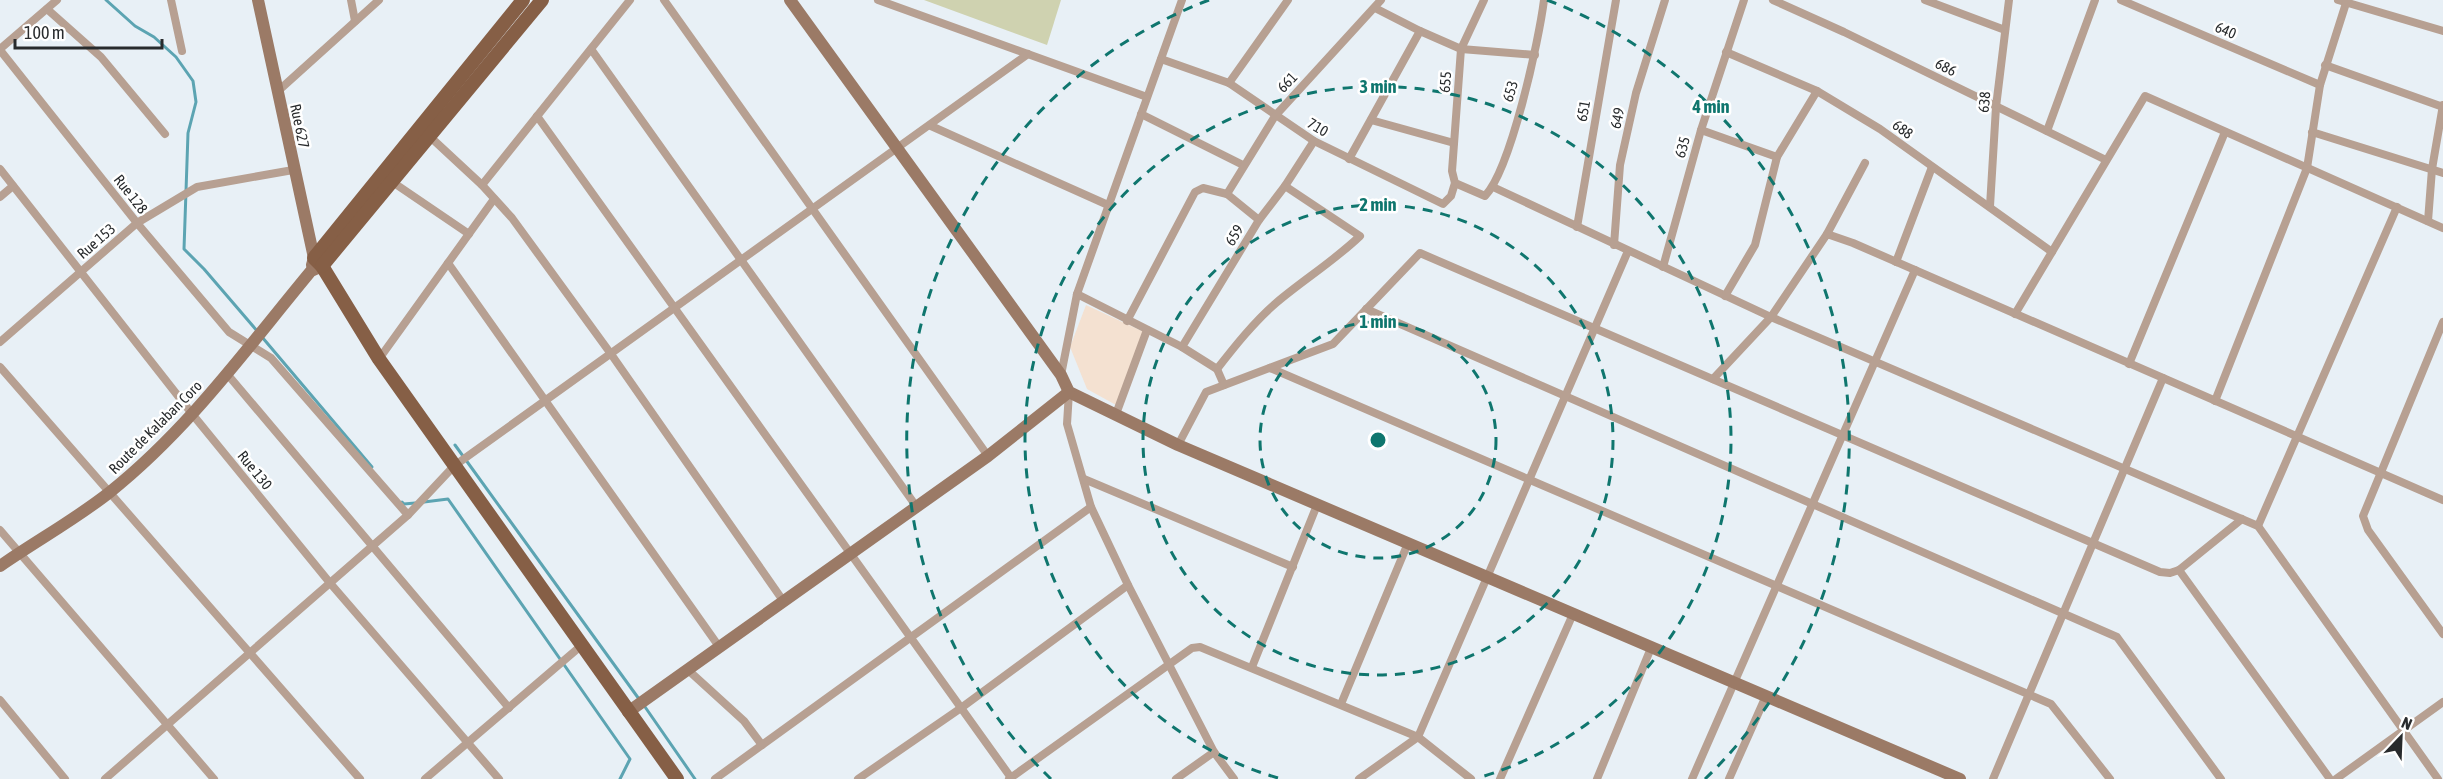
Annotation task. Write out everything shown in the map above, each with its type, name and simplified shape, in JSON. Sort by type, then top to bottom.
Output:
[{"type":"main road","points":[[316,265],[424,132],[523,0]]},
{"type":"main road","points":[[316,265],[392,181],[424,132],[542,0]]},
{"type":"main road","points":[[316,265],[454,466],[677,779]]},
{"type":"street","points":[[0,49],[57,0]]},
{"type":"street","points":[[171,0],[182,51]]},
{"type":"street","name":"Rue 627","points":[[258,0],[293,170],[316,265]]},
{"type":"street","points":[[351,0],[355,21]]},
{"type":"street","points":[[277,92],[379,0]]},
{"type":"street","points":[[482,185],[630,0]]},
{"type":"street","points":[[664,0],[988,456]]},
{"type":"street","points":[[790,0],[1060,375],[1069,392],[1067,424],[1091,507],[1128,585],[1214,752],[1234,779]]},
{"type":"street","points":[[879,0],[1147,97]]},
{"type":"street","points":[[1060,375],[1077,294],[1182,0]]},
{"type":"street","points":[[1229,83],[1288,0]]},
{"type":"street","name":"661","points":[[1227,194],[1275,116],[1381,0]]},
{"type":"street","name":"655","points":[[1455,183],[1452,171],[1461,49],[1484,0]]},
{"type":"street","name":"653","points":[[1493,188],[1509,146],[1534,55],[1544,0]]},
{"type":"street","name":"651","points":[[1577,227],[1616,0]]},
{"type":"street","name":"649","points":[[1614,245],[1620,165],[1636,93],[1665,0]]},
{"type":"street","name":"635","points":[[1663,267],[1701,130],[1744,0]]},
{"type":"street","name":"686","points":[[1773,0],[1844,32],[2106,160]]},
{"type":"street","points":[[1925,0],[2005,30]]},
{"type":"street","name":"638","points":[[1990,206],[1996,107],[2009,0]]},
{"type":"street","points":[[2047,131],[2095,0]]},
{"type":"street","name":"640","points":[[2121,0],[2320,85]]},
{"type":"street","points":[[2215,401],[2307,168],[2320,85],[2344,1],[2443,31]]},
{"type":"street","points":[[1375,8],[1461,49],[1534,55]]},
{"type":"street","points":[[47,9],[101,57],[165,134]]},
{"type":"street","points":[[1349,159],[1420,31]]},
{"type":"street","points":[[591,48],[916,506]]},
{"type":"street","name":"Rue 128","points":[[0,49],[137,223],[229,332],[255,340],[408,515]]},
{"type":"street","name":"688","points":[[1726,52],[1817,91],[1880,129],[2052,252]]},
{"type":"street","points":[[105,779],[408,515],[454,466],[931,126],[1028,54]]},
{"type":"street","name":"710","points":[[1161,59],[1229,83],[1314,141],[1443,204],[1451,196],[1455,183]]},
{"type":"street","points":[[2325,65],[2443,106],[2432,169],[2428,221]]},
{"type":"street","points":[[1725,296],[1755,244],[1777,157],[1817,91]]},
{"type":"street","points":[[2015,314],[2145,96],[2443,228]]},
{"type":"street","points":[[1141,114],[1243,165]]},
{"type":"street","points":[[537,116],[1010,779],[1192,648],[1200,647],[1418,737],[1471,779]]},
{"type":"street","points":[[1371,120],[1454,143]]},
{"type":"street","points":[[931,126],[1108,206]]},
{"type":"street","points":[[1701,130],[1777,157]]},
{"type":"street","points":[[424,132],[482,185],[512,218],[611,354],[784,602]]},
{"type":"street","points":[[2130,364],[2225,132]]},
{"type":"street","points":[[2312,132],[2443,173]]},
{"type":"street","name":"659","points":[[1182,347],[1259,220],[1285,186],[1314,141]]},
{"type":"street","points":[[1713,379],[1771,317],[1827,234],[1865,163]]},
{"type":"street","points":[[1896,262],[1932,167]]},
{"type":"street","name":"Rue 130","points":[[0,169],[192,415],[330,583],[499,779]]},
{"type":"street","name":"Rue 153","points":[[0,342],[137,223],[197,187],[293,170]]},
{"type":"street","points":[[392,181],[469,234]]},
{"type":"street","points":[[1455,183],[1485,196],[1493,188],[1771,317],[2258,526],[2438,779]]},
{"type":"street","points":[[0,197],[13,186]]},
{"type":"street","points":[[1217,369],[1240,340],[1274,305],[1345,251],[1360,236],[1285,186]]},
{"type":"street","points":[[1127,321],[1196,192],[1203,188],[1227,194],[1259,220]]},
{"type":"street","points":[[379,359],[494,199]]},
{"type":"street","points":[[2258,526],[2397,207]]},
{"type":"street","points":[[1827,234],[1915,270],[2443,500]]},
{"type":"street","points":[[1359,779],[1418,737],[1628,251]]},
{"type":"street","points":[[1178,445],[1206,392],[1332,344],[1420,253],[2160,572],[2170,573],[2179,570],[2242,519]]},
{"type":"street","points":[[448,263],[720,648]]},
{"type":"street","name":"Route de Kalaban Coro","points":[[0,566],[110,492],[152,455],[228,375],[316,265]]},
{"type":"street","points":[[1692,779],[1915,270]]},
{"type":"street","points":[[1077,294],[1182,347],[1217,369],[1224,386]]},
{"type":"street","points":[[1366,309],[2117,637],[2221,779]]},
{"type":"street","points":[[2443,322],[2379,472],[2363,516],[2364,523],[2443,634]]},
{"type":"street","points":[[1116,414],[1147,330]]},
{"type":"street","points":[[0,367],[360,779]]},
{"type":"street","points":[[1270,368],[2051,704],[2110,779]]},
{"type":"street","points":[[228,375],[509,708]]},
{"type":"street","points":[[1993,779],[2163,378]]},
{"type":"street","points":[[628,711],[988,456],[1069,392]]},
{"type":"street","points":[[1069,392],[1178,445],[1960,779]]},
{"type":"street","points":[[1084,479],[1293,567]]},
{"type":"street","points":[[1252,667],[1317,505]]},
{"type":"street","points":[[715,779],[1091,507]]},
{"type":"street","points":[[0,530],[214,779]]},
{"type":"street","points":[[1341,704],[1408,543]]},
{"type":"street","points":[[2179,570],[2330,779]]},
{"type":"street","points":[[858,779],[961,708],[1128,585]]},
{"type":"street","points":[[1500,779],[1573,614]]},
{"type":"street","points":[[425,779],[582,645]]},
{"type":"street","points":[[1597,779],[1651,648]]},
{"type":"street","points":[[688,670],[736,713],[762,746]]},
{"type":"street","points":[[1729,779],[1766,696]]},
{"type":"street","points":[[0,700],[65,779]]},
{"type":"street","points":[[2336,779],[2443,702]]},
{"type":"street","points":[[1176,779],[1214,752]]},
{"type":"shaded area","points":[[1086,305],[1144,332],[1116,405],[1087,389],[1070,347]]},
{"type":"green space","points":[[924,0],[1061,0],[1047,45]]},
{"type":"waterway","points":[[106,0],[135,26],[154,37],[176,57],[193,81],[196,102],[188,133],[184,249],[258,332]]},
{"type":"waterway","points":[[262,337],[372,467]]},
{"type":"waterway","points":[[455,445],[639,699]]},
{"type":"waterway","points":[[424,502],[448,499],[630,759],[620,779]]},
{"type":"waterway","points":[[402,502],[404,504],[415,503]]},
{"type":"waterway","points":[[643,704],[695,779]]}]
